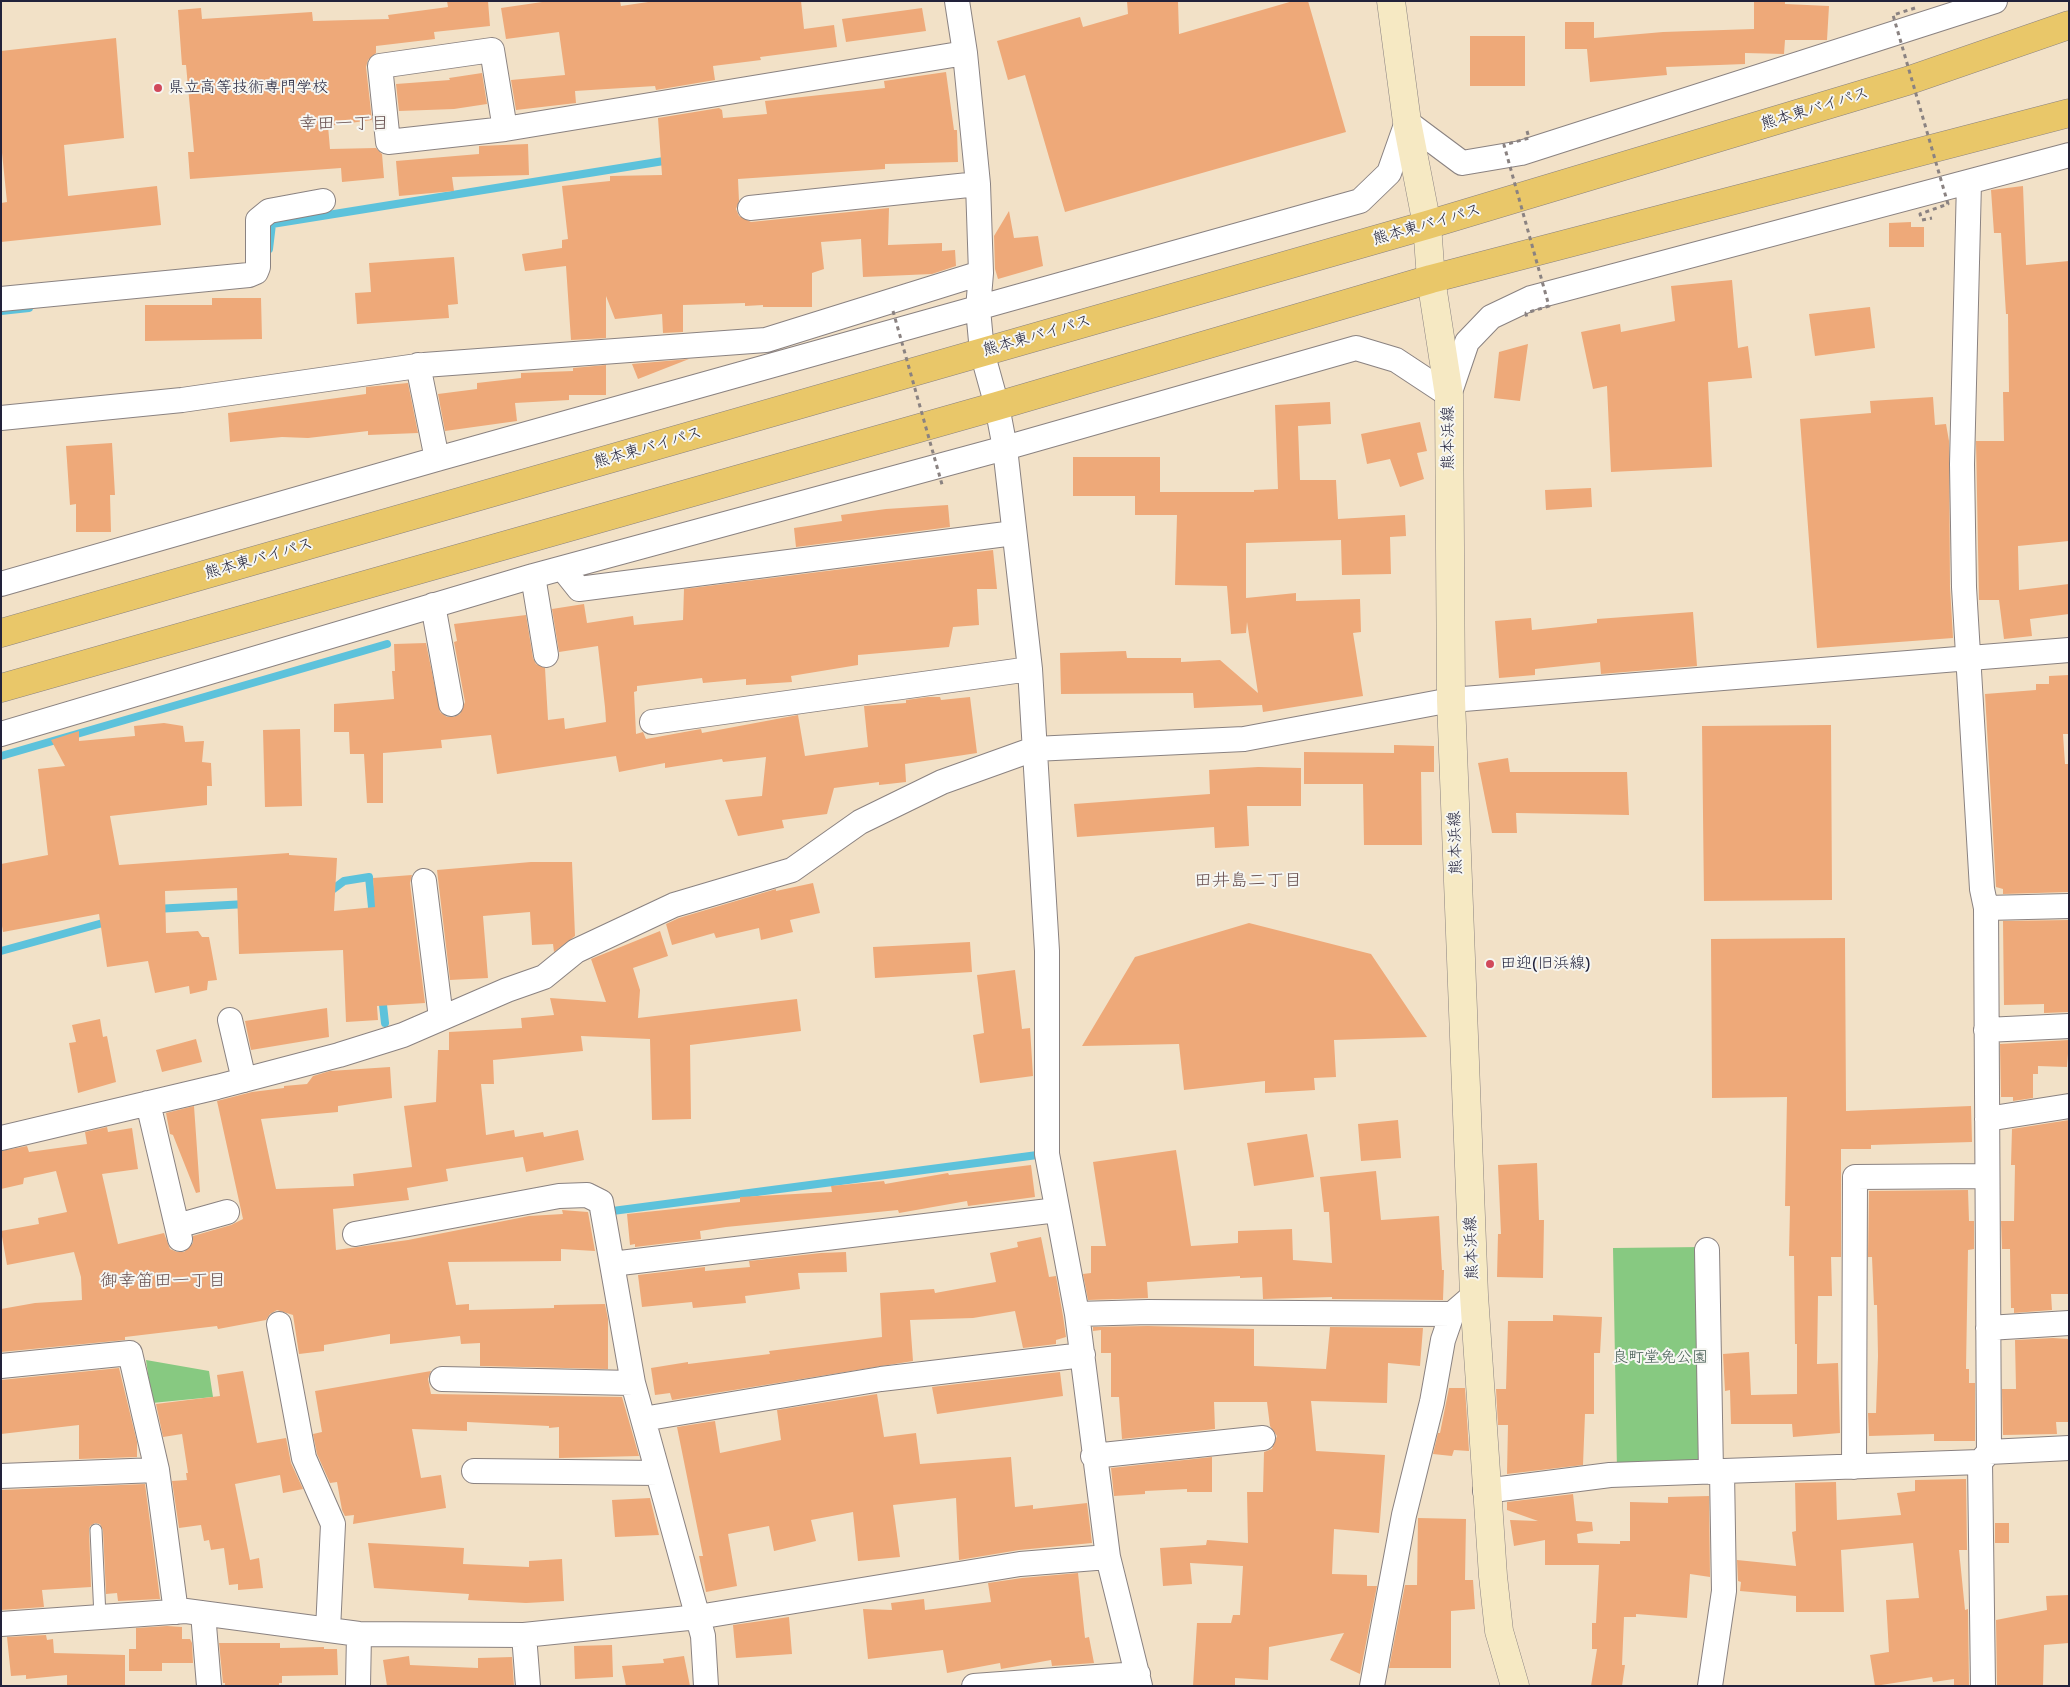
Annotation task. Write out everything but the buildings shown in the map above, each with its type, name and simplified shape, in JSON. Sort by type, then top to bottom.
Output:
[{"type":"highway","name":"熊本東バイパス","points":[[1,633],[1426,226],[1907,81],[2069,25]]},
{"type":"highway","points":[[1,688],[997,406],[1431,278],[2069,112]]},
{"type":"main road","name":"熊本浜線","points":[[1391,1],[1407,122],[1426,226],[1431,278],[1449,395],[1451,700],[1474,1295],[1485,1491],[1500,1631],[1515,1686]]},
{"type":"main road","points":[[1506,1686],[1507,1657]]},
{"type":"street","points":[[957,1],[965,53],[978,184],[981,273],[978,309],[982,352],[997,406],[1005,448],[1030,669],[1047,951],[1047,1154],[1077,1314],[1093,1456],[1108,1557],[1139,1680],[974,1686]]},
{"type":"street","points":[[1,584],[437,459],[1360,201],[1390,173],[1407,122],[1462,163],[1521,153],[1995,1]]},
{"type":"street","points":[[505,129],[492,50],[380,66],[388,142],[505,129],[965,53]]},
{"type":"street","points":[[1,734],[533,576],[1005,448],[1356,348],[1396,360],[1449,395],[1467,342],[1491,317],[1531,298],[2069,155]]},
{"type":"street","points":[[1969,182],[1962,464],[1964,587],[1982,889],[1986,908],[1988,1328],[1984,1457],[1983,1686]]},
{"type":"street","points":[[750,208],[978,184]]},
{"type":"street","points":[[1,299],[249,275],[256,272],[258,267],[258,220],[269,211],[323,201]]},
{"type":"street","points":[[1,418],[182,400],[418,365],[766,340],[981,273]]},
{"type":"street","points":[[418,365],[437,459]]},
{"type":"street","points":[[563,569],[579,589],[1014,533]]},
{"type":"street","points":[[533,576],[546,655]]},
{"type":"street","points":[[433,605],[451,704]]},
{"type":"street","points":[[1,1138],[148,1104],[339,1056],[403,1035],[507,990],[544,977],[576,951],[674,905],[792,870],[860,822],[942,782],[1034,749],[1244,740],[1451,700],[1967,660],[2069,650]]},
{"type":"street","points":[[652,722],[1030,669]]},
{"type":"street","points":[[424,882],[440,1018]]},
{"type":"street","points":[[1986,908],[2069,906]]},
{"type":"street","points":[[230,1020],[244,1080]]},
{"type":"street","points":[[1986,1030],[2069,1026]]},
{"type":"street","points":[[148,1104],[178,1232],[227,1212]]},
{"type":"street","points":[[1987,1119],[2069,1106]]},
{"type":"street","points":[[1854,1467],[1855,1177],[1987,1176]]},
{"type":"street","points":[[355,1234],[559,1196],[587,1195],[601,1202],[633,1383],[703,1636],[706,1686]]},
{"type":"street","points":[[612,1264],[1057,1210]]},
{"type":"street","points":[[1707,1250],[1724,1591],[1710,1686]]},
{"type":"street","points":[[1372,1686],[1404,1515],[1432,1402],[1443,1340],[1452,1314],[1474,1295]]},
{"type":"street","points":[[1077,1314],[1158,1312],[1452,1314]]},
{"type":"street","points":[[1988,1328],[2069,1323]]},
{"type":"street","points":[[279,1324],[304,1458],[333,1524],[328,1630]]},
{"type":"street","points":[[1,1366],[130,1353],[157,1470],[176,1612]]},
{"type":"street","points":[[643,1419],[881,1379],[1083,1355]]},
{"type":"street","points":[[442,1379],[633,1383]]},
{"type":"street","points":[[1093,1456],[1263,1438]]},
{"type":"street","points":[[1485,1491],[1610,1476],[1854,1467],[2069,1448]]},
{"type":"street","points":[[1,1476],[157,1470]]},
{"type":"street","points":[[474,1471],[658,1473]]},
{"type":"street","points":[[1,1624],[176,1612],[203,1613],[359,1634],[524,1635],[698,1618],[1020,1564],[1108,1557]]},
{"type":"street","points":[[203,1613],[209,1686]]},
{"type":"street","points":[[358,1686],[359,1634]]},
{"type":"street","points":[[524,1635],[528,1686]]},
{"type":"lane","points":[[96,1530],[100,1617]]},
{"type":"path","points":[[1915,8],[1893,15],[1948,204],[1920,214],[1922,220],[1932,218]]},
{"type":"path","points":[[1526,131],[1529,138],[1504,145],[1549,306],[1526,313],[1527,320]]},
{"type":"path","points":[[893,311],[943,488]]},
{"type":"green space","name":"良町堂免公園","points":[[1703,1247],[1707,1468],[1617,1471],[1613,1248]]},
{"type":"green space","points":[[146,1360],[209,1371],[213,1397],[152,1403]]},
{"type":"waterway","points":[[269,249],[272,224],[670,160]]},
{"type":"waterway","points":[[1,311],[29,308]]},
{"type":"waterway","points":[[1,756],[387,644]]},
{"type":"waterway","points":[[328,893],[344,881],[369,877],[373,917]]},
{"type":"waterway","points":[[155,909],[246,904]]},
{"type":"waterway","points":[[1,951],[110,921]]},
{"type":"waterway","points":[[382,996],[385,1023]]},
{"type":"waterway","points":[[605,1212],[1045,1154]]},
{"type":"place","name":"県立高等技術専門学校","points":[[158,88]]},
{"type":"place","name":"田迎(旧浜線)","points":[[1490,964]]},
{"type":"district","name":"幸田一丁目","points":[[344,124]]},
{"type":"district","name":"田井島二丁目","points":[[1248,881]]},
{"type":"district","name":"御幸笛田一丁目","points":[[163,1281]]}]
